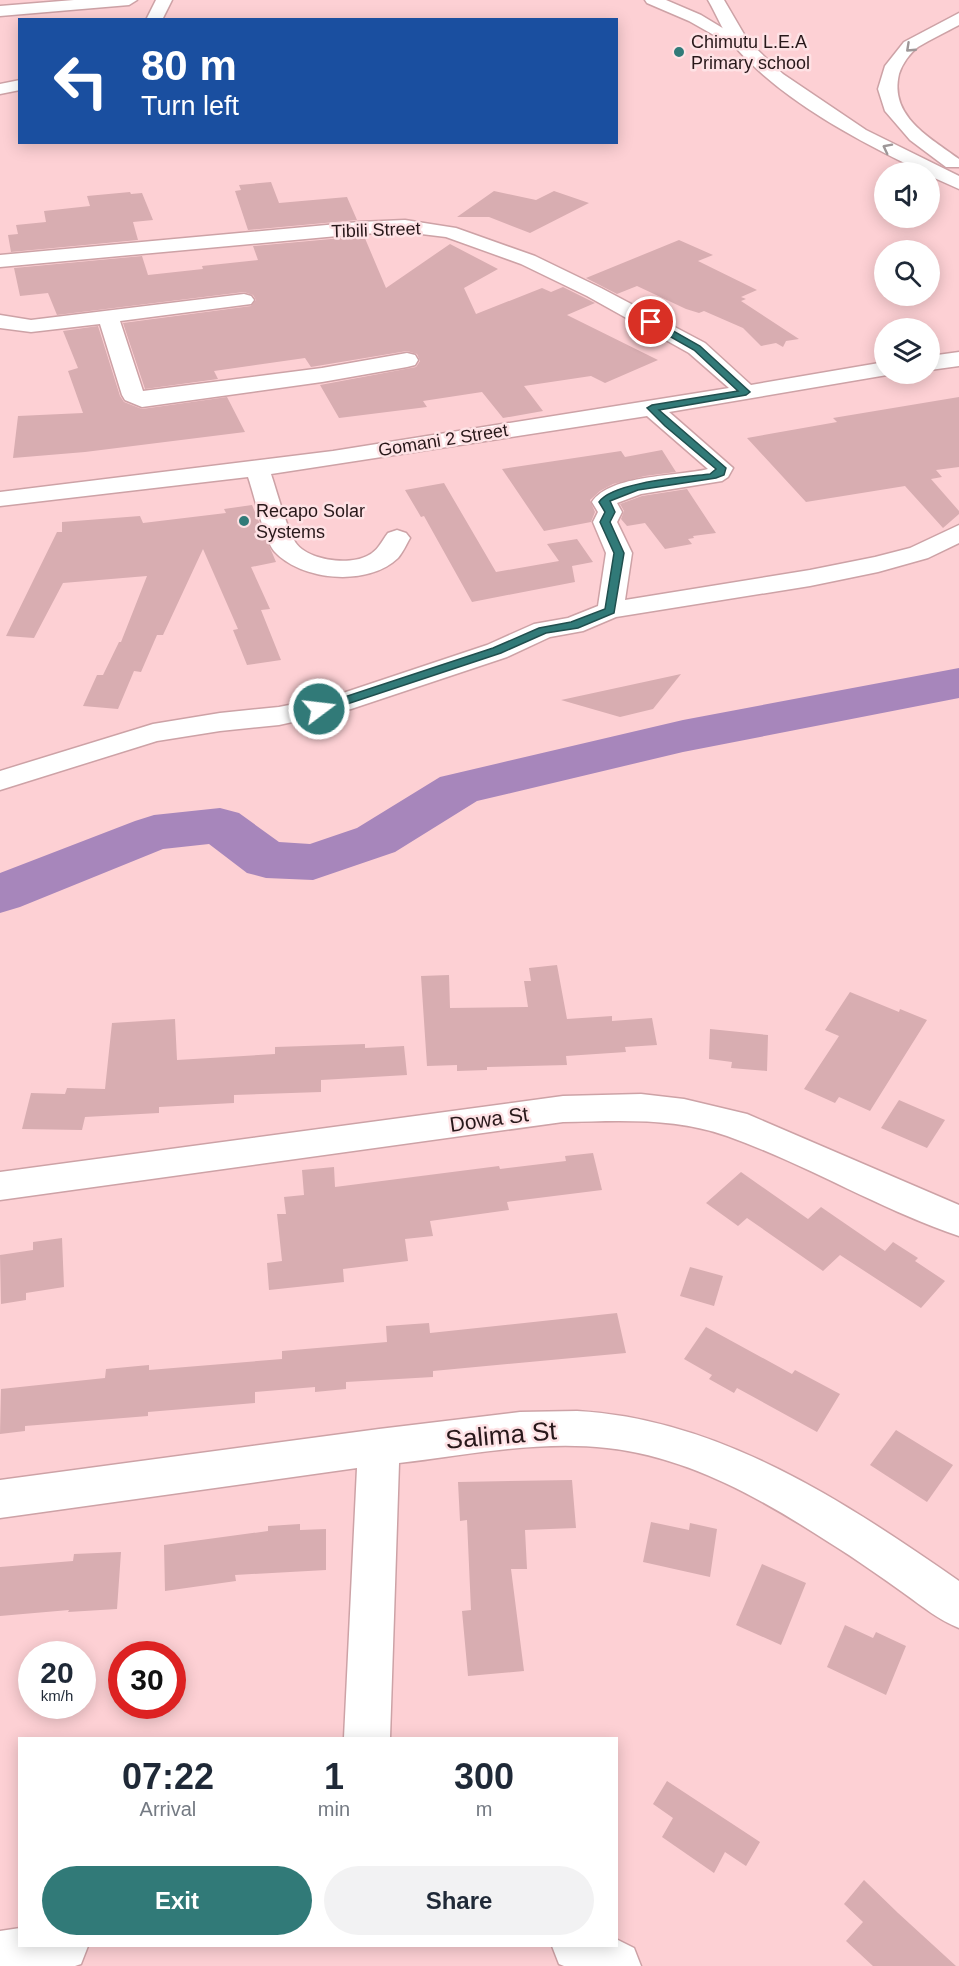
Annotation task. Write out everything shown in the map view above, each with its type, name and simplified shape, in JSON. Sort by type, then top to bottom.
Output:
[{"type":"main road","points":[[0,11],[129,0]]},
{"type":"main road","points":[[155,18],[164,0]]},
{"type":"main road","points":[[654,0],[695,18],[741,44],[777,78],[819,109],[860,134],[959,183]]},
{"type":"main road","points":[[716,0],[741,44]]},
{"type":"main road","points":[[956,165],[916,135],[894,111],[887,89],[893,66],[910,45],[959,18]]},
{"type":"main road","points":[[790,66],[848,108],[893,135],[956,165]]},
{"type":"main road","points":[[0,89],[18,85]]},
{"type":"main road","name":"Tibili Street","points":[[0,261],[359,228],[405,226],[449,232],[528,260],[670,332],[715,363],[746,392]]},
{"type":"main road","points":[[0,322],[21,326],[244,300]]},
{"type":"main road","points":[[108,317],[133,395],[142,400],[322,375],[407,360]]},
{"type":"main road","points":[[940,362],[959,359]]},
{"type":"main road","name":"Gomani 2 Street","points":[[0,499],[257,468],[652,408],[874,371]]},
{"type":"main road","points":[[610,610],[619,553],[605,522],[610,512],[604,502],[606,499],[636,487],[713,476],[720,472],[721,468],[652,408]]},
{"type":"main road","points":[[257,468],[283,545],[290,553],[311,564],[337,569],[368,565],[388,554],[397,538]]},
{"type":"main road","points":[[0,781],[153,733],[220,722],[279,716],[341,703],[497,651],[543,630],[574,625],[610,610],[810,578],[878,564],[919,552],[959,533]]},
{"type":"main road","name":"Dowa St","points":[[0,1186],[563,1109],[641,1107],[684,1112],[734,1124],[959,1221]]},
{"type":"main road","name":"Salima St","points":[[0,1499],[379,1447],[539,1429],[634,1434],[685,1448],[771,1486],[896,1563],[959,1607]]},
{"type":"main road","points":[[367,1737],[379,1447]]},
{"type":"main road","points":[[0,1956],[57,1947]]},
{"type":"main road","points":[[579,1947],[616,1966]]},
{"type":"building","points":[[271,182],[279,203],[347,197],[357,220],[248,230],[235,191],[241,190],[239,185]]},
{"type":"building","points":[[494,191],[536,200],[554,191],[589,203],[530,233],[489,217],[457,217]]},
{"type":"building","points":[[130,192],[131,194],[142,193],[153,220],[133,222],[138,240],[11,252],[8,235],[18,234],[16,225],[46,222],[44,211],[90,206],[87,196]]},
{"type":"building","points":[[364,236],[386,288],[450,244],[498,269],[464,288],[476,314],[542,288],[551,292],[563,287],[595,303],[567,315],[658,360],[605,383],[591,376],[524,386],[543,411],[503,418],[482,392],[423,401],[427,407],[339,418],[320,385],[416,367],[420,361],[417,354],[407,351],[311,367],[305,358],[214,371],[218,379],[145,389],[123,323],[251,306],[256,300],[253,295],[244,292],[57,315],[48,293],[20,296],[14,268],[142,256],[148,275],[258,260],[253,246]]},
{"type":"building","points":[[679,240],[713,255],[698,261],[757,290],[741,297],[746,299],[741,301],[799,339],[786,341],[783,347],[776,343],[761,346],[743,328],[704,311],[699,313],[686,309],[637,286],[617,294],[586,278]]},
{"type":"building","points":[[98,326],[120,396],[124,402],[142,409],[227,397],[245,432],[85,452],[13,458],[18,416],[83,413],[68,371],[78,368],[63,331]]},
{"type":"building","points":[[959,397],[959,467],[936,470],[942,477],[931,479],[959,511],[959,514],[943,528],[905,486],[806,502],[747,438],[837,422],[833,418]]},
{"type":"building","points":[[662,450],[676,472],[645,476],[613,484],[590,500],[595,512],[591,522],[544,531],[502,469],[621,451],[625,457]]},
{"type":"building","points":[[444,483],[496,572],[559,561],[547,544],[577,539],[593,562],[572,566],[575,582],[472,602],[424,516],[421,517],[405,490]]},
{"type":"building","points":[[687,489],[716,533],[693,536],[694,538],[688,539],[692,544],[665,549],[645,523],[627,526],[621,519],[624,511],[620,504],[642,496]]},
{"type":"building","points":[[252,505],[276,562],[251,567],[270,609],[261,610],[281,660],[247,665],[233,630],[238,629],[203,549],[163,635],[157,635],[141,672],[134,671],[118,709],[83,706],[97,675],[103,675],[121,642],[147,576],[63,583],[34,638],[6,636],[57,532],[62,532],[62,522],[140,516],[143,523],[226,513],[224,509]]},
{"type":"building","points":[[681,674],[653,709],[620,717],[561,700]]},
{"type":"building","points":[[557,965],[567,1019],[612,1016],[612,1021],[652,1018],[657,1045],[625,1047],[626,1052],[566,1056],[567,1065],[487,1067],[487,1070],[457,1071],[457,1065],[427,1066],[421,976],[449,975],[450,1008],[528,1007],[524,981],[531,981],[529,968]]},
{"type":"building","points":[[850,992],[899,1012],[900,1009],[927,1020],[870,1111],[839,1097],[835,1103],[804,1089],[839,1036],[825,1030]]},
{"type":"building","points":[[175,1019],[177,1060],[275,1054],[275,1047],[365,1044],[365,1048],[404,1046],[407,1075],[321,1080],[321,1092],[234,1095],[234,1103],[159,1107],[159,1113],[85,1117],[82,1130],[22,1129],[31,1093],[65,1094],[67,1088],[105,1089],[112,1023]]},
{"type":"building","points":[[710,1029],[768,1035],[767,1071],[731,1068],[732,1062],[709,1059]]},
{"type":"building","points":[[899,1100],[945,1120],[927,1148],[881,1128]]},
{"type":"building","points":[[593,1153],[602,1190],[507,1202],[509,1210],[430,1221],[433,1236],[405,1239],[408,1261],[343,1269],[344,1282],[269,1290],[267,1263],[282,1261],[277,1214],[286,1214],[284,1197],[304,1195],[302,1170],[334,1167],[335,1187],[499,1166],[500,1169],[566,1161],[565,1156]]},
{"type":"building","points":[[741,1172],[808,1219],[821,1207],[885,1251],[893,1242],[918,1258],[915,1261],[945,1281],[921,1308],[840,1255],[823,1271],[747,1218],[738,1226],[706,1203]]},
{"type":"building","points":[[62,1238],[64,1287],[26,1293],[26,1300],[1,1304],[0,1255],[33,1250],[33,1242]]},
{"type":"building","points":[[690,1267],[723,1276],[714,1306],[680,1296]]},
{"type":"building","points":[[617,1313],[626,1353],[433,1371],[433,1377],[346,1382],[346,1389],[315,1392],[315,1387],[255,1392],[255,1403],[148,1412],[148,1416],[25,1426],[25,1431],[0,1434],[1,1389],[105,1378],[106,1369],[149,1365],[149,1370],[282,1359],[282,1351],[387,1342],[386,1326],[429,1323],[430,1333]]},
{"type":"building","points":[[706,1327],[792,1374],[795,1370],[840,1394],[817,1432],[737,1388],[734,1393],[709,1379],[712,1375],[684,1359]]},
{"type":"building","points":[[896,1430],[953,1465],[927,1502],[870,1465]]},
{"type":"building","points":[[572,1480],[576,1528],[525,1530],[527,1569],[511,1569],[524,1671],[468,1676],[462,1611],[471,1610],[467,1520],[460,1521],[458,1482]]},
{"type":"building","points":[[651,1522],[689,1530],[690,1523],[717,1529],[710,1577],[643,1562]]},
{"type":"building","points":[[300,1524],[300,1530],[326,1529],[326,1570],[235,1575],[236,1581],[165,1591],[164,1545],[268,1531],[268,1526]]},
{"type":"building","points":[[121,1552],[117,1609],[68,1612],[69,1610],[0,1616],[0,1567],[73,1561],[74,1554]]},
{"type":"building","points":[[762,1564],[806,1583],[781,1645],[736,1625]]},
{"type":"building","points":[[845,1625],[873,1638],[876,1632],[906,1646],[886,1695],[827,1667]]},
{"type":"building","points":[[667,1781],[760,1842],[746,1866],[725,1852],[714,1873],[662,1837],[673,1818],[653,1804]]},
{"type":"building","points":[[864,1880],[956,1966],[873,1966],[846,1941],[863,1922],[844,1904]]},
{"type":"waterway","points":[[0,894],[154,833],[220,825],[266,860],[313,862],[376,840],[459,789],[683,736],[959,683]]},
{"type":"place","name":"Chimutu L.E.A Primary school","points":[[679,52]]},
{"type":"place","name":"Recapo Solar Systems","points":[[244,521]]},
{"type":"route","points":[[319,709],[497,651],[543,630],[574,625],[610,610],[618,571],[619,553],[605,522],[610,512],[604,502],[606,499],[636,487],[713,476],[720,472],[721,468],[652,408],[746,392],[697,348],[651,322]]}]
